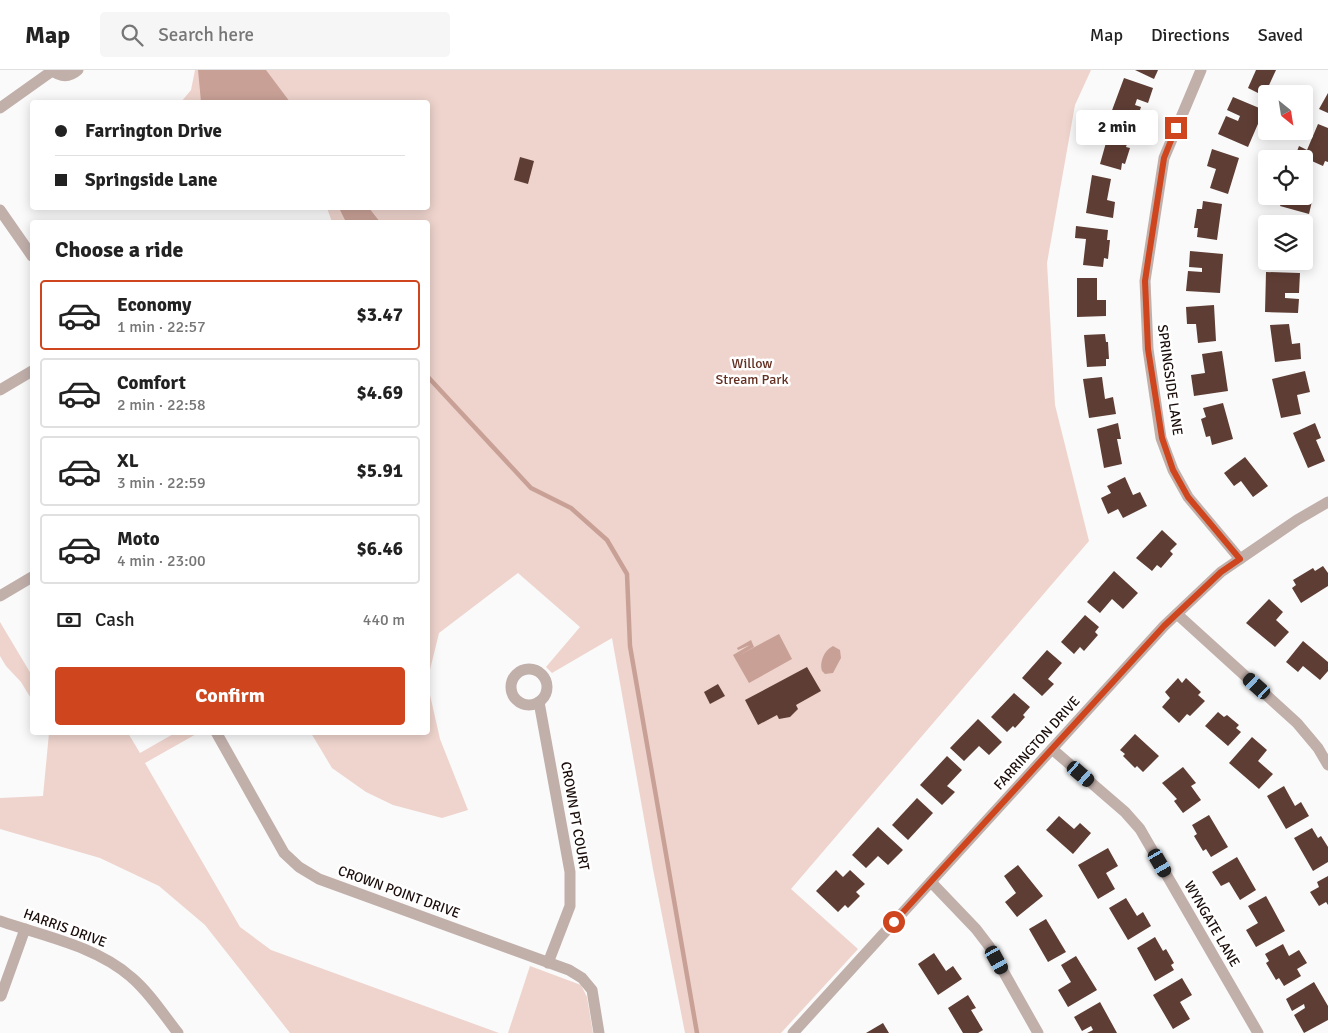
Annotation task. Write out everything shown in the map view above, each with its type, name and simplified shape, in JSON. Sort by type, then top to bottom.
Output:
[{"type":"street","points":[[0,108],[51,70],[63,76],[69,76],[78,70]]},
{"type":"street","name":"SPRINGSIDE LANE","points":[[1201,70],[1164,158],[1145,281],[1148,349],[1162,438],[1173,470],[1188,497],[1240,559]]},
{"type":"street","points":[[0,210],[30,253]]},
{"type":"street","points":[[0,390],[30,372]]},
{"type":"street","name":"FARRINGTON DRIVE","points":[[793,1033],[1164,626],[1221,572],[1328,502]]},
{"type":"street","points":[[1,594],[30,578]]},
{"type":"street","points":[[1177,614],[1298,722],[1318,748],[1328,765]]},
{"type":"street","name":"CROWN PT COURT","points":[[540,702],[570,872],[570,906],[548,963]]},
{"type":"street","name":"CROWN POINT DRIVE","points":[[218,735],[284,853],[299,867],[319,879],[569,970],[582,978],[592,990],[599,1033]]},
{"type":"street","name":"WYNGATE LANE","points":[[1052,749],[1125,812],[1140,829],[1258,1033]]},
{"type":"street","points":[[931,882],[976,929],[989,946],[1038,1033]]},
{"type":"street","name":"HARRIS DRIVE","points":[[0,921],[92,952],[111,961],[132,977],[178,1033]]},
{"type":"street","points":[[1,996],[25,930]]},
{"type":"green space","name":"Willow Stream Park","points":[[195,70],[1091,70],[1075,105],[1047,263],[1055,405],[1089,541],[791,889],[858,949],[781,1033],[685,1033],[653,869],[612,638],[552,673],[546,667],[580,627],[518,573],[439,633],[430,670],[430,220],[331,220],[328,210],[430,210],[430,100],[183,100],[191,90]]},
{"type":"green space","points":[[0,622],[30,672],[30,697],[21,682],[6,666],[0,656]]},
{"type":"green space","points":[[430,695],[440,739],[468,810],[442,818],[393,805],[366,792],[332,768],[312,735],[430,735]]},
{"type":"green space","points":[[49,735],[129,735],[140,753],[172,735],[194,735],[145,763],[240,927],[271,950],[499,1033],[290,1033],[205,925],[159,886],[100,858],[0,829],[0,798],[43,796]]},
{"type":"green space","points":[[530,966],[581,985],[587,997],[593,1033],[508,1033]]},
{"type":"shaded area","points":[[198,70],[266,70],[288,100],[201,100]]},
{"type":"shaded area","points":[[340,210],[371,210],[378,220],[345,220]]},
{"type":"shaded area","points":[[779,634],[792,659],[749,683],[733,655],[750,645],[738,650],[737,648],[751,640],[754,647],[738,656]]},
{"type":"shaded area","points":[[833,646],[840,650],[841,658],[833,673],[825,674],[821,668],[822,661],[827,650]]},
{"type":"building","points":[[1135,70],[1158,70],[1154,79]]},
{"type":"building","points":[[1256,70],[1276,70],[1269,85],[1258,85],[1258,93],[1248,88]]},
{"type":"building","points":[[1124,78],[1153,88],[1148,103],[1137,99],[1135,105],[1141,107],[1136,122],[1111,113]]},
{"type":"building","points":[[1328,93],[1328,113],[1319,109]]},
{"type":"building","points":[[1233,97],[1258,107],[1258,124],[1248,147],[1218,134],[1226,116],[1238,121],[1240,116],[1227,110]]},
{"type":"building","points":[[1318,124],[1328,128],[1328,162],[1325,161],[1323,166],[1313,162],[1313,150],[1307,150],[1311,140],[1313,140]]},
{"type":"building","points":[[1109,132],[1129,138],[1126,147],[1130,148],[1125,164],[1122,163],[1121,170],[1100,164]]},
{"type":"building","points":[[1299,146],[1307,150],[1298,150]]},
{"type":"building","points":[[1212,149],[1239,158],[1228,194],[1210,188],[1216,169],[1207,166]]},
{"type":"building","points":[[520,157],[534,161],[528,184],[514,180]]},
{"type":"building","points":[[1092,175],[1111,179],[1107,200],[1115,202],[1113,218],[1086,213]]},
{"type":"building","points":[[1203,201],[1222,204],[1217,240],[1197,237],[1198,228],[1194,228],[1197,209],[1202,209]]},
{"type":"building","points":[[1280,205],[1311,205],[1309,214]]},
{"type":"building","points":[[1076,226],[1108,230],[1107,240],[1110,240],[1108,259],[1104,258],[1103,267],[1083,265],[1086,239],[1075,238]]},
{"type":"building","points":[[1190,251],[1223,254],[1220,293],[1186,291],[1188,271],[1202,272],[1202,268],[1189,267]]},
{"type":"building","points":[[1266,272],[1300,273],[1299,293],[1285,293],[1285,298],[1299,299],[1298,313],[1265,312]]},
{"type":"building","points":[[1077,278],[1097,278],[1097,300],[1106,300],[1106,316],[1077,317]]},
{"type":"building","points":[[1214,305],[1216,341],[1198,343],[1196,324],[1187,324],[1186,307]]},
{"type":"building","points":[[1289,324],[1292,344],[1300,343],[1301,359],[1275,362],[1270,325]]},
{"type":"building","points":[[1105,334],[1106,342],[1108,342],[1109,359],[1106,359],[1106,366],[1087,367],[1084,335]]},
{"type":"building","points":[[1222,351],[1228,391],[1194,396],[1191,375],[1205,373],[1202,354]]},
{"type":"building","points":[[1305,371],[1310,392],[1297,395],[1301,414],[1281,418],[1272,379]]},
{"type":"building","points":[[1102,377],[1105,399],[1113,397],[1116,414],[1089,418],[1083,379]]},
{"type":"building","points":[[1223,403],[1233,439],[1212,445],[1210,436],[1206,437],[1201,419],[1206,417],[1203,408]]},
{"type":"building","points":[[1118,423],[1121,439],[1117,439],[1122,464],[1104,468],[1097,429]]},
{"type":"building","points":[[1315,423],[1321,438],[1316,440],[1325,461],[1308,468],[1293,433]]},
{"type":"building","points":[[1245,457],[1268,486],[1253,497],[1241,481],[1234,486],[1224,473]]},
{"type":"building","points":[[1125,477],[1133,495],[1140,492],[1147,506],[1123,518],[1118,509],[1108,514],[1101,498],[1111,493],[1107,486]]},
{"type":"building","points":[[1162,530],[1177,544],[1170,551],[1173,554],[1161,568],[1157,565],[1152,571],[1136,558]]},
{"type":"building","points":[[1323,566],[1328,573],[1328,586],[1301,603],[1292,588],[1296,585],[1293,580],[1313,568],[1315,571]]},
{"type":"building","points":[[1114,571],[1138,593],[1123,609],[1112,599],[1100,613],[1087,602]]},
{"type":"building","points":[[1269,599],[1283,612],[1276,620],[1289,632],[1275,647],[1246,623]]},
{"type":"building","points":[[1085,615],[1099,627],[1095,632],[1098,635],[1084,651],[1080,647],[1074,654],[1061,642]]},
{"type":"building","points":[[1303,641],[1328,662],[1328,671],[1320,680],[1303,666],[1298,672],[1286,662]]},
{"type":"building","points":[[1047,650],[1062,663],[1048,679],[1054,684],[1042,696],[1022,678]]},
{"type":"building","points":[[807,667],[821,691],[796,705],[798,709],[790,717],[779,719],[777,715],[758,725],[745,700]]},
{"type":"building","points":[[1178,678],[1182,683],[1186,678],[1201,692],[1198,695],[1205,701],[1190,716],[1187,714],[1179,723],[1162,707],[1170,698],[1165,692]]},
{"type":"building","points":[[718,684],[725,696],[710,704],[704,692]]},
{"type":"building","points":[[1014,693],[1030,707],[1023,715],[1025,717],[1015,728],[1013,726],[1007,732],[991,717]]},
{"type":"building","points":[[1218,712],[1224,717],[1227,715],[1239,725],[1236,728],[1241,732],[1228,746],[1205,726]]},
{"type":"building","points":[[978,719],[1002,742],[989,755],[979,746],[964,761],[950,748]]},
{"type":"building","points":[[1135,734],[1159,756],[1143,772],[1137,766],[1135,768],[1123,756],[1125,754],[1120,750]]},
{"type":"building","points":[[1252,737],[1267,750],[1258,761],[1273,774],[1259,789],[1229,763]]},
{"type":"building","points":[[947,756],[962,770],[947,786],[955,792],[942,805],[920,785]]},
{"type":"building","points":[[1183,767],[1196,783],[1191,786],[1201,800],[1183,813],[1174,801],[1177,799],[1162,783]]},
{"type":"building","points":[[1284,786],[1295,806],[1301,802],[1309,816],[1286,829],[1267,796]]},
{"type":"building","points":[[917,798],[933,813],[908,840],[892,825]]},
{"type":"building","points":[[1209,815],[1228,847],[1211,857],[1206,849],[1203,851],[1194,836],[1197,834],[1192,825]]},
{"type":"building","points":[[1059,816],[1074,829],[1080,823],[1091,833],[1073,854],[1046,830]]},
{"type":"building","points":[[878,827],[903,850],[888,865],[878,856],[866,868],[852,855]]},
{"type":"building","points":[[1312,828],[1318,838],[1321,836],[1328,847],[1328,862],[1313,871],[1294,838]]},
{"type":"building","points":[[1108,848],[1118,866],[1106,873],[1115,889],[1098,899],[1078,865]]},
{"type":"building","points":[[1237,857],[1256,890],[1240,900],[1229,882],[1221,886],[1212,872]]},
{"type":"building","points":[[1018,865],[1043,896],[1017,917],[1005,902],[1016,893],[1004,876]]},
{"type":"building","points":[[836,870],[843,877],[850,870],[865,884],[856,892],[860,896],[848,908],[845,905],[838,912],[816,891]]},
{"type":"building","points":[[1328,876],[1328,905],[1326,902],[1319,906],[1310,892],[1319,887],[1317,882]]},
{"type":"building","points":[[1266,896],[1285,931],[1256,947],[1246,930],[1258,923],[1248,906]]},
{"type":"building","points":[[1126,898],[1137,916],[1143,912],[1151,926],[1128,940],[1109,908]]},
{"type":"building","points":[[1046,919],[1066,952],[1048,962],[1029,929]]},
{"type":"building","points":[[1155,937],[1163,951],[1166,949],[1174,963],[1171,965],[1174,970],[1155,981],[1137,948]]},
{"type":"building","points":[[1283,944],[1289,956],[1299,950],[1307,963],[1297,969],[1301,976],[1284,986],[1279,978],[1276,980],[1266,963],[1269,961],[1265,954]]},
{"type":"building","points":[[934,953],[946,971],[953,966],[962,979],[938,995],[918,964]]},
{"type":"building","points":[[1076,956],[1097,990],[1068,1007],[1058,990],[1071,982],[1061,965]]},
{"type":"building","points":[[1182,978],[1192,995],[1180,1002],[1190,1019],[1173,1029],[1153,995]]},
{"type":"building","points":[[1314,982],[1328,1006],[1328,1020],[1304,1033],[1294,1015],[1305,1008],[1304,1004],[1292,1011],[1286,999]]},
{"type":"building","points":[[968,995],[976,1008],[971,1010],[983,1030],[978,1033],[963,1033],[948,1008]]},
{"type":"building","points":[[1100,1002],[1117,1033],[1087,1033],[1093,1030],[1091,1026],[1082,1031],[1074,1017]]},
{"type":"building","points":[[883,1023],[889,1033],[866,1033]]},
{"type":"waterway","points":[[430,379],[531,488],[571,508],[607,540],[627,574],[630,646],[697,1033]]},
{"type":"route","points":[[894,922],[1164,626],[1221,572],[1240,559],[1188,497],[1173,470],[1162,438],[1148,349],[1145,281],[1164,158],[1176,128]]}]
